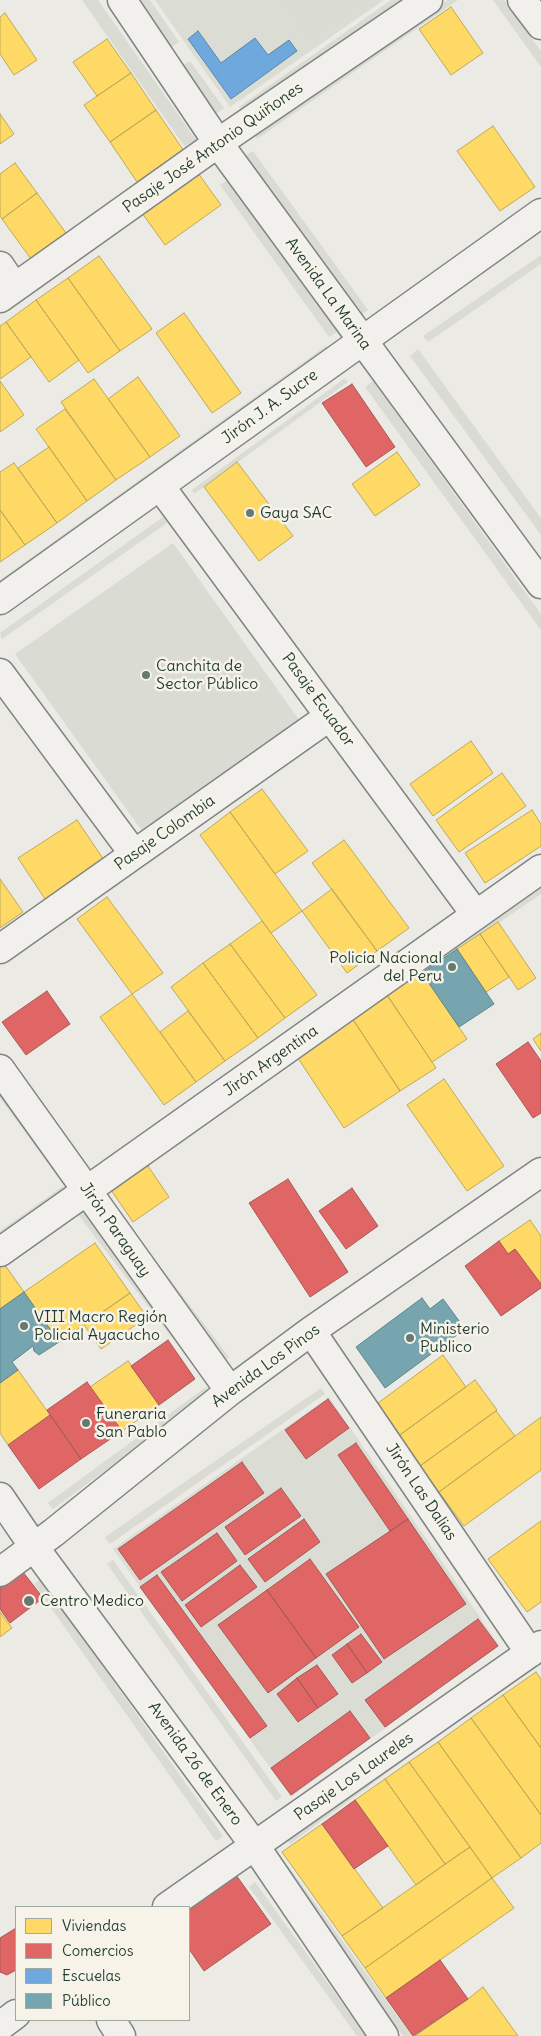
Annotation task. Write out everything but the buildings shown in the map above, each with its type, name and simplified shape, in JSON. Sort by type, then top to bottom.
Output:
[{"type":"street","name":"Avenida La Marina","points":[[122,0],[218,143],[541,584]]},
{"type":"street","name":"Pasaje José Antonio Quiñones","points":[[5,284],[218,143],[428,0]]},
{"type":"street","points":[[522,0],[541,25]]},
{"type":"street","name":"Jirón J. A. Sucre","points":[[0,600],[541,213]]},
{"type":"street","name":"Pasaje Ecuador","points":[[160,486],[476,915]]},
{"type":"street","points":[[0,673],[134,854]]},
{"type":"street","name":"Pasaje Colombia","points":[[0,949],[330,716]]},
{"type":"street","name":"Jirón Argentina","points":[[0,1252],[541,869]]},
{"type":"street","name":"Jirón Paraguay","points":[[0,1069],[230,1391]]},
{"type":"street","name":"Avenida Los Pinos","points":[[0,1572],[230,1391],[311,1332],[541,1172]]},
{"type":"street","name":"Jirón Las Dalias","points":[[311,1332],[536,1649]]},
{"type":"street","name":"Avenida 26 de Enero","points":[[0,1497],[34,1547],[255,1846],[384,2036]]},
{"type":"street","name":"Pasaje Los Laureles","points":[[168,1906],[536,1649]]},
{"type":"street","points":[[0,2026],[15,2015]]},
{"type":"street","points":[[112,2021],[121,2036]]},
{"type":"shaded area","points":[[82,0],[98,0],[196,140],[185,147]]},
{"type":"shaded area","points":[[136,0],[150,0],[179,42],[170,48]]},
{"type":"shaded area","points":[[155,0],[384,0],[230,107]]},
{"type":"shaded area","points":[[283,0],[366,0],[310,38]]},
{"type":"shaded area","points":[[391,0],[404,0],[244,113],[239,107]]},
{"type":"shaded area","points":[[448,0],[458,0],[257,139],[254,134]]},
{"type":"shaded area","points":[[493,0],[504,0],[541,51],[541,67]]},
{"type":"shaded area","points":[[190,61],[224,108],[216,114],[182,66]]},
{"type":"shaded area","points":[[253,151],[368,310],[360,315],[245,156]]},
{"type":"shaded area","points":[[228,180],[337,332],[329,337],[220,185]]},
{"type":"shaded area","points":[[541,255],[541,264],[428,342],[423,336]]},
{"type":"shaded area","points":[[326,346],[334,357],[0,595],[0,580]]},
{"type":"shaded area","points":[[418,349],[541,518],[541,535],[410,356]]},
{"type":"shaded area","points":[[345,378],[348,382],[194,494],[192,490]]},
{"type":"shaded area","points":[[373,381],[541,614],[541,630],[365,387]]},
{"type":"shaded area","points":[[163,517],[167,523],[2,639],[0,633]]},
{"type":"shaded area","points":[[173,543],[302,724],[145,835],[15,654]]},
{"type":"shaded area","points":[[541,885],[541,894],[108,1188]]},
{"type":"shaded area","points":[[0,1091],[65,1180],[62,1182],[0,1098]]},
{"type":"shaded area","points":[[63,1186],[66,1189],[0,1237],[0,1231]]},
{"type":"shaded area","points":[[104,1192],[229,1357],[224,1361]]},
{"type":"shaded area","points":[[81,1209],[206,1374],[202,1377],[76,1212]]},
{"type":"shaded area","points":[[206,1387],[211,1393],[53,1509],[48,1503]]},
{"type":"shaded area","points":[[321,1388],[325,1394],[110,1544],[105,1537]]},
{"type":"shaded area","points":[[329,1397],[499,1645],[291,1797],[113,1549]]},
{"type":"shaded area","points":[[113,1560],[282,1797],[276,1801],[107,1564]]},
{"type":"shaded area","points":[[41,1579],[223,1836],[216,1841],[34,1584]]},
{"type":"shaded area","points":[[541,1654],[541,1660],[290,1844],[287,1840]]},
{"type":"shaded area","points":[[285,1862],[412,2036],[403,2036],[279,1866]]},
{"type":"shaded area","points":[[255,1882],[366,2036],[357,2036],[249,1887]]},
{"type":"place","name":"Gaya SAC","points":[[250,513]]},
{"type":"place","name":"Canchita de Sector Público","points":[[146,675]]},
{"type":"place","name":"Policía Nacional del Peru","points":[[452,967]]},
{"type":"place","name":"VIII Macro Región Policial Ayacucho","points":[[24,1326]]},
{"type":"place","name":"Ministerio Publico","points":[[410,1338]]},
{"type":"place","name":"Funeraria San Pablo","points":[[86,1423]]},
{"type":"place","name":"Centro Medico","points":[[29,1601]]}]
